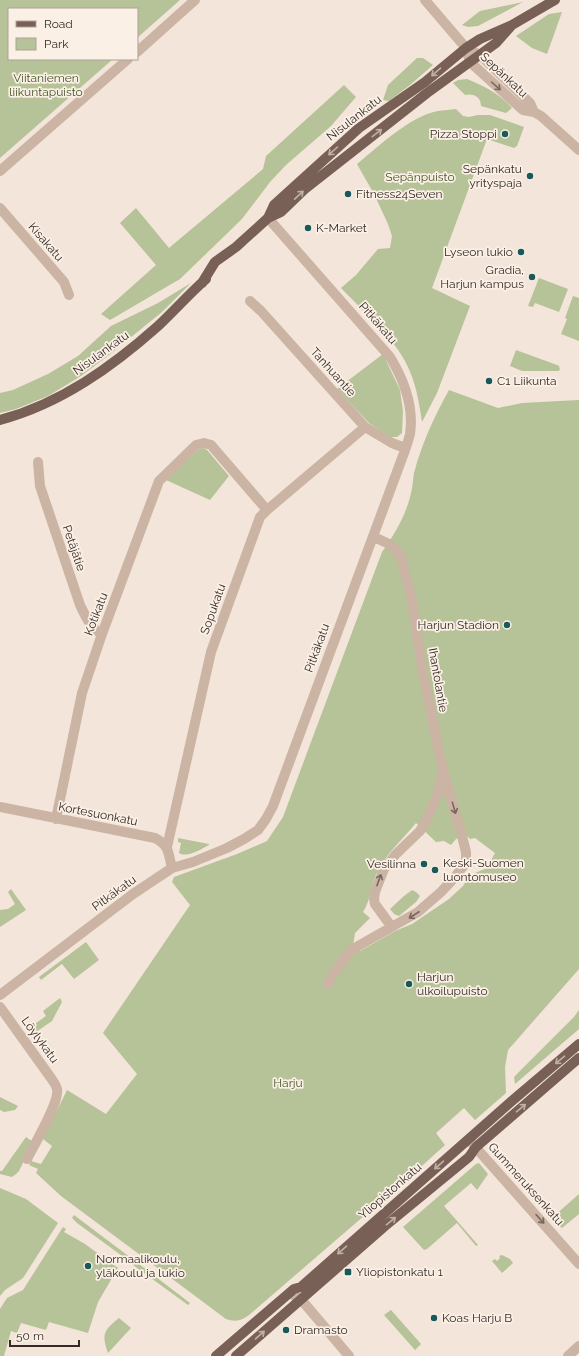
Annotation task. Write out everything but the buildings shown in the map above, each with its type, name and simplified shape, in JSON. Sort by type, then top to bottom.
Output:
[{"type":"main road","points":[[512,25],[556,0]]},
{"type":"main road","name":"Nisulankatu","points":[[268,218],[274,205],[359,128],[425,82],[466,48],[480,39],[512,25]]},
{"type":"main road","name":"Nisulankatu","points":[[0,420],[31,411],[52,401],[90,379],[124,354],[158,325],[202,282],[216,262],[236,247],[268,218],[281,212],[306,188],[428,93],[496,43],[512,25]]},
{"type":"main road","name":"Yliopistonkatu","points":[[216,1356],[300,1286],[579,1044]]},
{"type":"main road","name":"Yliopistonkatu","points":[[236,1356],[385,1226],[469,1157],[476,1147],[579,1058]]},
{"type":"street","points":[[138,51],[195,0]]},
{"type":"street","name":"Sepänkatu","points":[[426,0],[466,48],[480,55],[530,103],[534,112]]},
{"type":"street","name":"Sepänkatu","points":[[466,48],[470,62],[523,110],[534,112],[541,116],[579,150]]},
{"type":"street","points":[[0,171],[127,60]]},
{"type":"street","name":"Kisakatu","points":[[0,208],[64,282],[68,294]]},
{"type":"street","name":"Pitkäkatu","points":[[0,995],[133,894],[172,868],[199,859],[244,840],[258,830],[273,806],[374,537],[410,435],[406,389],[400,374],[390,357],[268,218]]},
{"type":"street","name":"Tanhuantie","points":[[250,301],[261,311],[365,427],[392,443],[405,448]]},
{"type":"street","name":"Sopukatu","points":[[167,847],[211,652],[260,518],[267,510],[365,427]]},
{"type":"street","name":"Kotikatu","points":[[56,819],[82,693],[102,634],[159,481],[196,445],[204,443],[210,445],[267,510]]},
{"type":"street","name":"Petäjätie","points":[[38,462],[40,486],[80,605],[87,620],[94,630],[102,634]]},
{"type":"street","name":"Ihantolantie","points":[[328,984],[331,977],[351,950],[418,912],[441,892],[465,864],[466,852],[443,771],[423,673],[411,595],[400,554],[389,544],[374,537]]},
{"type":"street","name":"Ihantolantie","points":[[391,926],[375,904],[375,892],[384,869],[396,854],[420,831],[438,793],[443,771]]},
{"type":"street","name":"Kortesuonkatu","points":[[0,807],[155,838],[167,847]]},
{"type":"street","points":[[167,847],[172,868]]},
{"type":"street","name":"Löylykatu","points":[[0,1007],[51,1078],[57,1090],[50,1114],[27,1159]]},
{"type":"street","name":"Gummeruksenkatu","points":[[469,1139],[579,1264]]},
{"type":"street","points":[[291,1293],[300,1299],[349,1356]]},
{"type":"street","points":[[568,1356],[579,1346]]},
{"type":"green space","name":"Viitaniemen liikuntapuisto","points":[[0,0],[180,0],[138,37],[138,8],[8,8],[8,60],[112,60],[0,158]]},
{"type":"green space","points":[[523,2],[478,26],[468,27],[462,25],[480,11]]},
{"type":"green space","points":[[562,12],[547,54],[532,48],[516,36],[549,14]]},
{"type":"green space","points":[[417,58],[423,58],[433,65],[389,101],[383,100],[388,85]]},
{"type":"green space","points":[[467,79],[491,91],[512,108],[506,113],[481,106],[480,100],[476,96],[465,95],[453,83],[458,80]]},
{"type":"green space","points":[[344,85],[356,97],[331,126],[286,165],[270,182],[242,219],[180,279],[110,320],[101,314],[156,265],[120,223],[136,208],[169,248],[263,169],[266,156]]},
{"type":"green space","name":"Sepänpuisto","points":[[456,109],[463,116],[469,117],[490,115],[524,127],[517,146],[514,148],[487,139],[432,288],[470,306],[437,393],[422,422],[415,386],[402,355],[377,325],[341,288],[356,275],[378,249],[390,248],[392,236],[374,194],[357,164],[384,141],[416,119],[438,111]]},
{"type":"green space","points":[[539,278],[568,289],[559,312],[535,303],[533,307],[528,306]]},
{"type":"green space","points":[[191,283],[162,312],[81,376],[48,396],[16,409],[0,413],[0,393],[13,390],[48,374],[78,356],[111,326],[158,303]]},
{"type":"green space","points":[[573,296],[579,298],[579,341],[561,334],[567,319],[565,318]]},
{"type":"green space","points":[[516,350],[557,365],[559,366],[560,370],[522,371],[510,366]]},
{"type":"green space","points":[[383,354],[400,390],[403,411],[402,433],[397,437],[390,437],[369,423],[337,389]]},
{"type":"green space","name":"Harju","points":[[449,390],[498,408],[522,403],[579,400],[579,969],[508,1050],[505,1067],[506,1093],[475,1120],[464,1108],[436,1133],[445,1145],[413,1174],[410,1170],[407,1174],[408,1178],[249,1315],[236,1321],[230,1320],[226,1319],[61,1196],[36,1173],[38,1169],[29,1165],[31,1161],[41,1164],[52,1146],[43,1139],[67,1090],[106,1114],[137,1074],[103,1033],[190,905],[172,882],[174,877],[237,854],[267,841],[283,817],[382,552],[397,529],[408,505],[414,473],[429,430]],"holes":[[[416,823],[436,842],[444,841],[451,845],[456,839],[466,835],[470,839],[475,838],[495,853],[487,868],[469,877],[463,886],[449,899],[412,924],[395,931],[360,951],[353,946],[355,933],[370,918],[363,912],[368,902],[376,874],[391,851]]]},
{"type":"green space","points":[[204,448],[229,476],[210,500],[166,480],[199,449]]},
{"type":"green space","points":[[178,838],[209,845],[190,854],[183,854],[179,853],[181,843],[178,842]]},
{"type":"green space","points":[[11,889],[26,910],[0,927],[0,910],[8,909],[15,904],[8,892]]},
{"type":"green space","points":[[412,890],[420,896],[416,902],[399,916],[394,914],[390,909]]},
{"type":"green space","points":[[86,942],[99,960],[74,979],[62,964],[41,980],[39,977]]},
{"type":"green space","points":[[60,998],[62,1002],[52,1021],[33,1034],[29,1028],[46,1016],[43,1011]]},
{"type":"green space","points":[[579,1010],[579,1029],[515,1084],[514,1077],[574,1017]]},
{"type":"green space","points":[[0,1097],[18,1106],[15,1110],[4,1112],[0,1110]]},
{"type":"green space","points":[[26,1137],[33,1142],[19,1171],[12,1177],[0,1174],[0,1171],[2,1171]]},
{"type":"green space","points":[[479,1163],[488,1174],[477,1190],[471,1183],[444,1206],[478,1245],[476,1246],[457,1223],[424,1250],[403,1227]]},
{"type":"green space","points":[[0,1188],[26,1199],[58,1223],[23,1278],[5,1290],[0,1296]]},
{"type":"green space","points":[[579,1194],[579,1214],[562,1228],[553,1219],[553,1217]]},
{"type":"green space","points":[[74,1215],[131,1258],[129,1261],[77,1223],[72,1218]]},
{"type":"green space","points":[[63,1227],[66,1229],[64,1232],[85,1244],[118,1268],[98,1302],[88,1333],[49,1322],[46,1330],[21,1323],[17,1333],[11,1331],[4,1356],[0,1356],[0,1309],[7,1298],[23,1290]]},
{"type":"green space","points":[[502,1255],[510,1259],[513,1263],[502,1273],[492,1261],[495,1259],[497,1261],[500,1258],[499,1256]]},
{"type":"green space","points":[[135,1261],[190,1303],[188,1305],[133,1265]]},
{"type":"green space","points":[[391,1310],[421,1344],[415,1350],[384,1315]]},
{"type":"green space","points":[[119,1318],[131,1328],[108,1353],[104,1337],[105,1333],[107,1329]]},
{"type":"place","name":"Pizza Stoppi","points":[[505,134]]},
{"type":"place","name":"Sepänkatu yrityspaja","points":[[530,176]]},
{"type":"place","name":"Fitness24Seven","points":[[348,194]]},
{"type":"place","name":"K-Market","points":[[308,228]]},
{"type":"place","name":"Lyseon lukio","points":[[521,252]]},
{"type":"place","name":"Gradia, Harjun kampus","points":[[532,277]]},
{"type":"place","name":"C1 Liikunta","points":[[489,381]]},
{"type":"place","name":"Harjun Stadion","points":[[507,625]]},
{"type":"place","name":"Vesilinna","points":[[424,864]]},
{"type":"place","name":"Keski-Suomen luontomuseo","points":[[435,870]]},
{"type":"place","name":"Harjun ulkoilupuisto","points":[[409,984]]},
{"type":"place","name":"Normaalikoulu, yläkoulu ja lukio","points":[[88,1266]]},
{"type":"place","name":"Yliopistonkatu 1","points":[[348,1272]]},
{"type":"place","name":"Koas Harju B","points":[[434,1318]]},
{"type":"place","name":"Dramasto","points":[[286,1330]]}]
